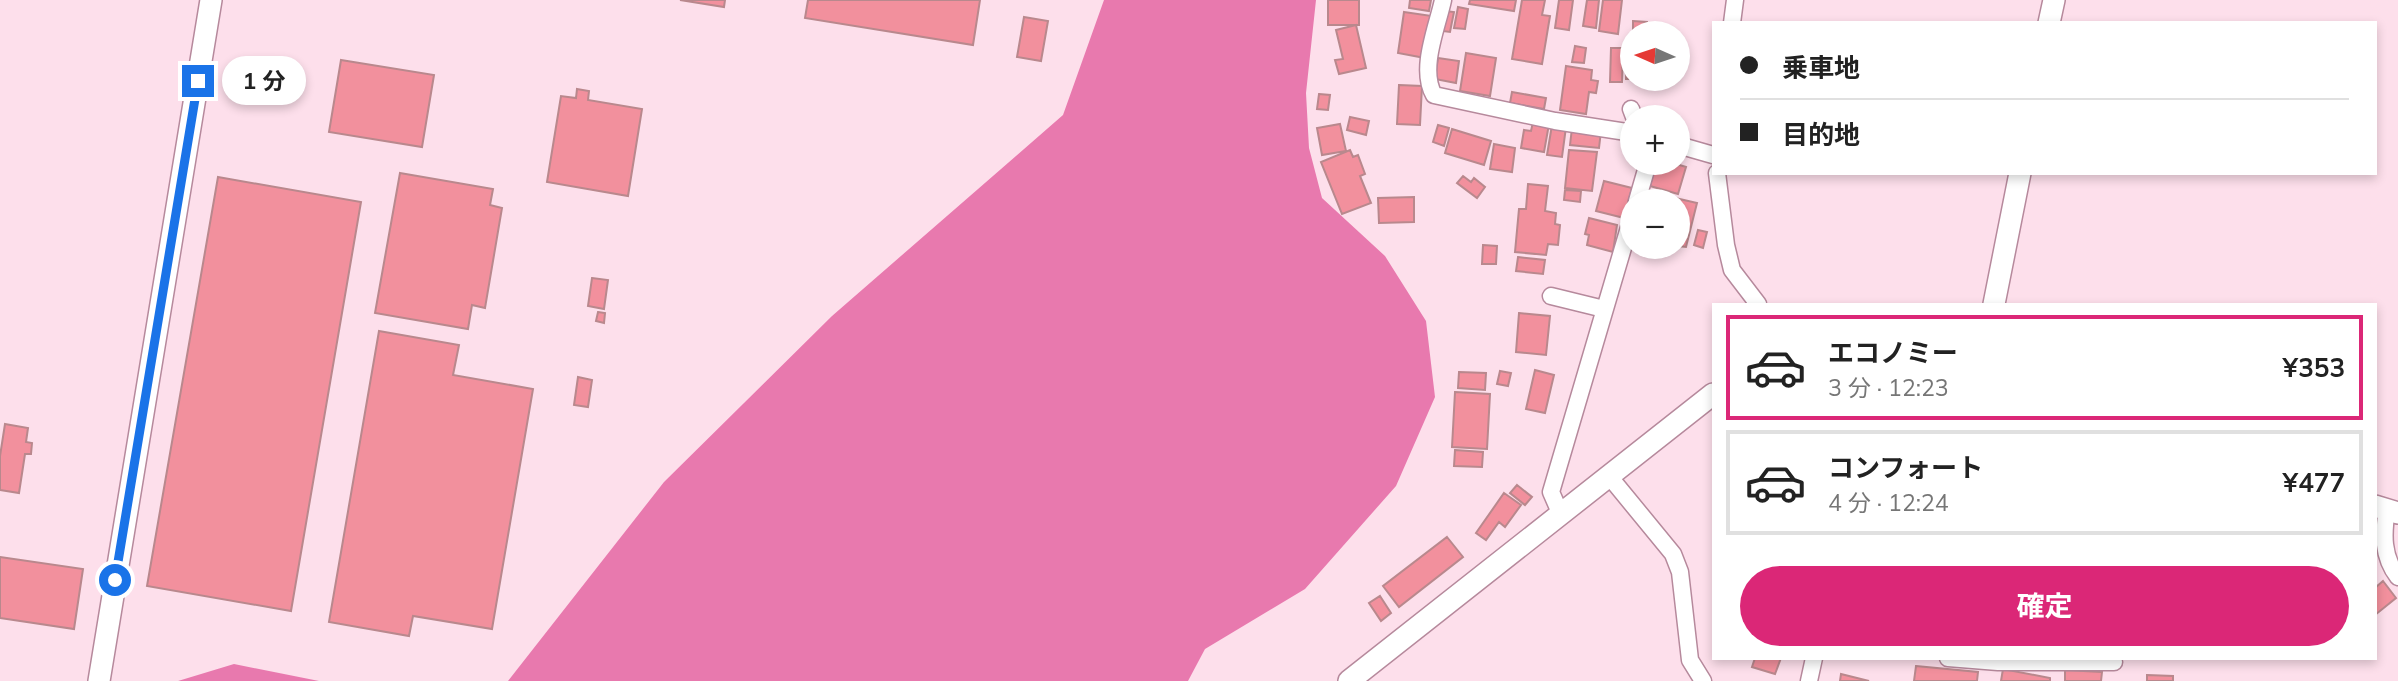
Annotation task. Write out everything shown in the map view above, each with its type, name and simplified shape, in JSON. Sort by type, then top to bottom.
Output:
[{"type":"street","points":[[99,681],[211,0]]},
{"type":"street","points":[[1443,0],[1429,70],[1428,82],[1434,95],[1555,121],[1620,131]]},
{"type":"street","points":[[1732,21],[1735,0]]},
{"type":"street","points":[[2049,21],[2054,0]]},
{"type":"street","points":[[1690,148],[1712,155]]},
{"type":"street","points":[[1717,175],[1732,270],[1757,303]]},
{"type":"street","points":[[1994,303],[2020,175]]},
{"type":"street","points":[[1561,515],[1550,492],[1620,257]]},
{"type":"street","points":[[1551,296],[1604,309]]},
{"type":"street","points":[[1349,681],[1712,395]]},
{"type":"street","points":[[1609,476],[1673,554],[1680,572],[1690,660],[1703,681]]},
{"type":"street","points":[[2387,509],[2384,541],[2387,561],[2398,577]]},
{"type":"street","points":[[1809,681],[1814,660]]},
{"type":"street","points":[[1973,660],[2114,662]]},
{"type":"shaded area","points":[[1104,0],[1316,0],[1306,93],[1309,148],[1322,198],[1385,256],[1426,321],[1435,397],[1396,486],[1305,589],[1205,649],[1188,681],[508,681],[664,482],[832,316],[1063,115]]},
{"type":"shaded area","points":[[234,664],[319,681],[178,681]]},
{"type":"building","points":[[680,0],[725,0],[724,7]]},
{"type":"building","points":[[808,0],[980,0],[973,45],[805,18]]},
{"type":"building","points":[[1328,0],[1359,0],[1359,25],[1328,25]]},
{"type":"building","points":[[1410,0],[1431,0],[1429,11],[1409,8]]},
{"type":"building","points":[[1470,0],[1516,0],[1514,11],[1469,4]]},
{"type":"building","points":[[1522,0],[1545,0],[1542,15],[1550,16],[1542,64],[1512,59]]},
{"type":"building","points":[[1559,0],[1573,0],[1569,30],[1555,28]]},
{"type":"building","points":[[1587,0],[1599,0],[1596,28],[1583,26]]},
{"type":"building","points":[[1603,0],[1622,0],[1618,34],[1599,31]]},
{"type":"building","points":[[1458,7],[1468,9],[1465,29],[1454,28]]},
{"type":"building","points":[[1445,11],[1454,12],[1450,32],[1442,31]]},
{"type":"building","points":[[1404,12],[1432,16],[1425,58],[1398,53]]},
{"type":"building","points":[[1024,17],[1048,21],[1041,61],[1017,57]]},
{"type":"building","points":[[1356,25],[1366,68],[1339,74],[1335,60],[1343,59],[1336,30]]},
{"type":"building","points":[[1575,46],[1586,48],[1584,63],[1572,62]]},
{"type":"building","points":[[1611,48],[1620,48],[1620,82],[1610,82]]},
{"type":"building","points":[[1466,53],[1496,58],[1490,96],[1460,91]]},
{"type":"building","points":[[1438,58],[1459,61],[1456,83],[1435,79]]},
{"type":"building","points":[[341,60],[434,75],[422,147],[329,132]]},
{"type":"building","points":[[1566,66],[1592,70],[1591,80],[1598,81],[1596,93],[1589,92],[1586,114],[1560,110]]},
{"type":"building","points":[[1399,85],[1422,86],[1420,125],[1397,124]]},
{"type":"building","points":[[577,89],[589,91],[588,100],[642,109],[628,196],[547,182],[561,96],[576,98]]},
{"type":"building","points":[[1512,92],[1546,98],[1544,109],[1510,103]]},
{"type":"building","points":[[1319,94],[1330,95],[1328,110],[1317,109]]},
{"type":"building","points":[[1350,117],[1369,121],[1366,135],[1347,130]]},
{"type":"building","points":[[1533,122],[1549,124],[1544,152],[1521,148],[1524,130],[1531,131]]},
{"type":"building","points":[[1340,124],[1346,151],[1322,155],[1317,128]]},
{"type":"building","points":[[1438,125],[1449,128],[1444,146],[1433,142]]},
{"type":"building","points":[[1552,125],[1566,127],[1562,157],[1547,155]]},
{"type":"building","points":[[1572,128],[1601,131],[1599,148],[1570,145]]},
{"type":"building","points":[[1452,129],[1491,141],[1484,165],[1445,153]]},
{"type":"building","points":[[1494,144],[1515,148],[1512,172],[1490,169]]},
{"type":"building","points":[[1350,150],[1353,157],[1358,155],[1365,174],[1360,176],[1371,203],[1342,214],[1321,162]]},
{"type":"building","points":[[1569,150],[1597,152],[1592,191],[1565,188]]},
{"type":"building","points":[[400,173],[493,189],[490,205],[502,208],[485,308],[472,305],[468,329],[375,313]]},
{"type":"building","points":[[1653,175],[1684,175],[1679,189],[1650,186]]},
{"type":"building","points":[[1463,176],[1471,182],[1474,178],[1485,187],[1477,198],[1457,183]]},
{"type":"building","points":[[218,177],[361,202],[291,611],[147,586]]},
{"type":"building","points":[[1604,181],[1632,188],[1620,189],[1620,217],[1596,211]]},
{"type":"building","points":[[1528,184],[1548,186],[1545,211],[1556,213],[1555,224],[1560,225],[1558,245],[1548,244],[1546,255],[1515,252],[1519,209],[1526,209]]},
{"type":"building","points":[[1565,190],[1581,191],[1580,202],[1564,200]]},
{"type":"building","points":[[1414,197],[1414,222],[1379,223],[1378,198]]},
{"type":"building","points":[[1690,201],[1697,203],[1690,231]]},
{"type":"building","points":[[1589,218],[1617,225],[1613,252],[1587,245],[1589,235],[1585,234]]},
{"type":"building","points":[[1698,230],[1707,232],[1703,248],[1694,245]]},
{"type":"building","points":[[1483,245],[1497,246],[1496,264],[1482,264]]},
{"type":"building","points":[[1518,257],[1545,260],[1543,274],[1516,271]]},
{"type":"building","points":[[592,278],[608,280],[604,309],[588,306]]},
{"type":"building","points":[[598,312],[605,313],[604,323],[596,321]]},
{"type":"building","points":[[1519,313],[1550,316],[1546,355],[1516,352]]},
{"type":"building","points":[[379,331],[459,345],[453,375],[533,389],[492,629],[413,616],[409,636],[329,622]]},
{"type":"building","points":[[1535,370],[1554,375],[1545,413],[1526,409]]},
{"type":"building","points":[[1500,371],[1511,373],[1508,386],[1497,384]]},
{"type":"building","points":[[1459,372],[1486,373],[1485,390],[1458,388]]},
{"type":"building","points":[[578,377],[592,380],[588,407],[574,405]]},
{"type":"building","points":[[1455,392],[1490,394],[1487,449],[1452,447]]},
{"type":"building","points":[[5,424],[28,428],[26,442],[32,443],[31,454],[25,454],[19,493],[0,490],[0,456]]},
{"type":"building","points":[[1455,450],[1483,452],[1482,467],[1454,466]]},
{"type":"building","points":[[1517,485],[1532,497],[1525,505],[1510,493]]},
{"type":"building","points":[[1504,493],[1521,505],[1505,527],[1499,522],[1486,540],[1476,533]]},
{"type":"building","points":[[1447,537],[1463,557],[1399,607],[1383,586]]},
{"type":"building","points":[[0,557],[83,569],[74,629],[0,618]]},
{"type":"building","points":[[2383,581],[2396,598],[2377,613],[2377,586]]},
{"type":"building","points":[[1380,596],[1391,613],[1381,621],[1369,603]]},
{"type":"building","points":[[1754,660],[1780,660],[1775,674],[1752,667]]},
{"type":"building","points":[[1916,666],[1978,672],[1977,681],[1914,681]]},
{"type":"building","points":[[2003,669],[2050,678],[2050,681],[2001,681]]},
{"type":"building","points":[[2065,670],[2102,672],[2101,681],[2065,681]]},
{"type":"building","points":[[1841,674],[1869,681],[1840,681]]},
{"type":"building","points":[[2147,675],[2173,676],[2173,681],[2147,681]]},
{"type":"route","points":[[115,580],[198,81]]}]
